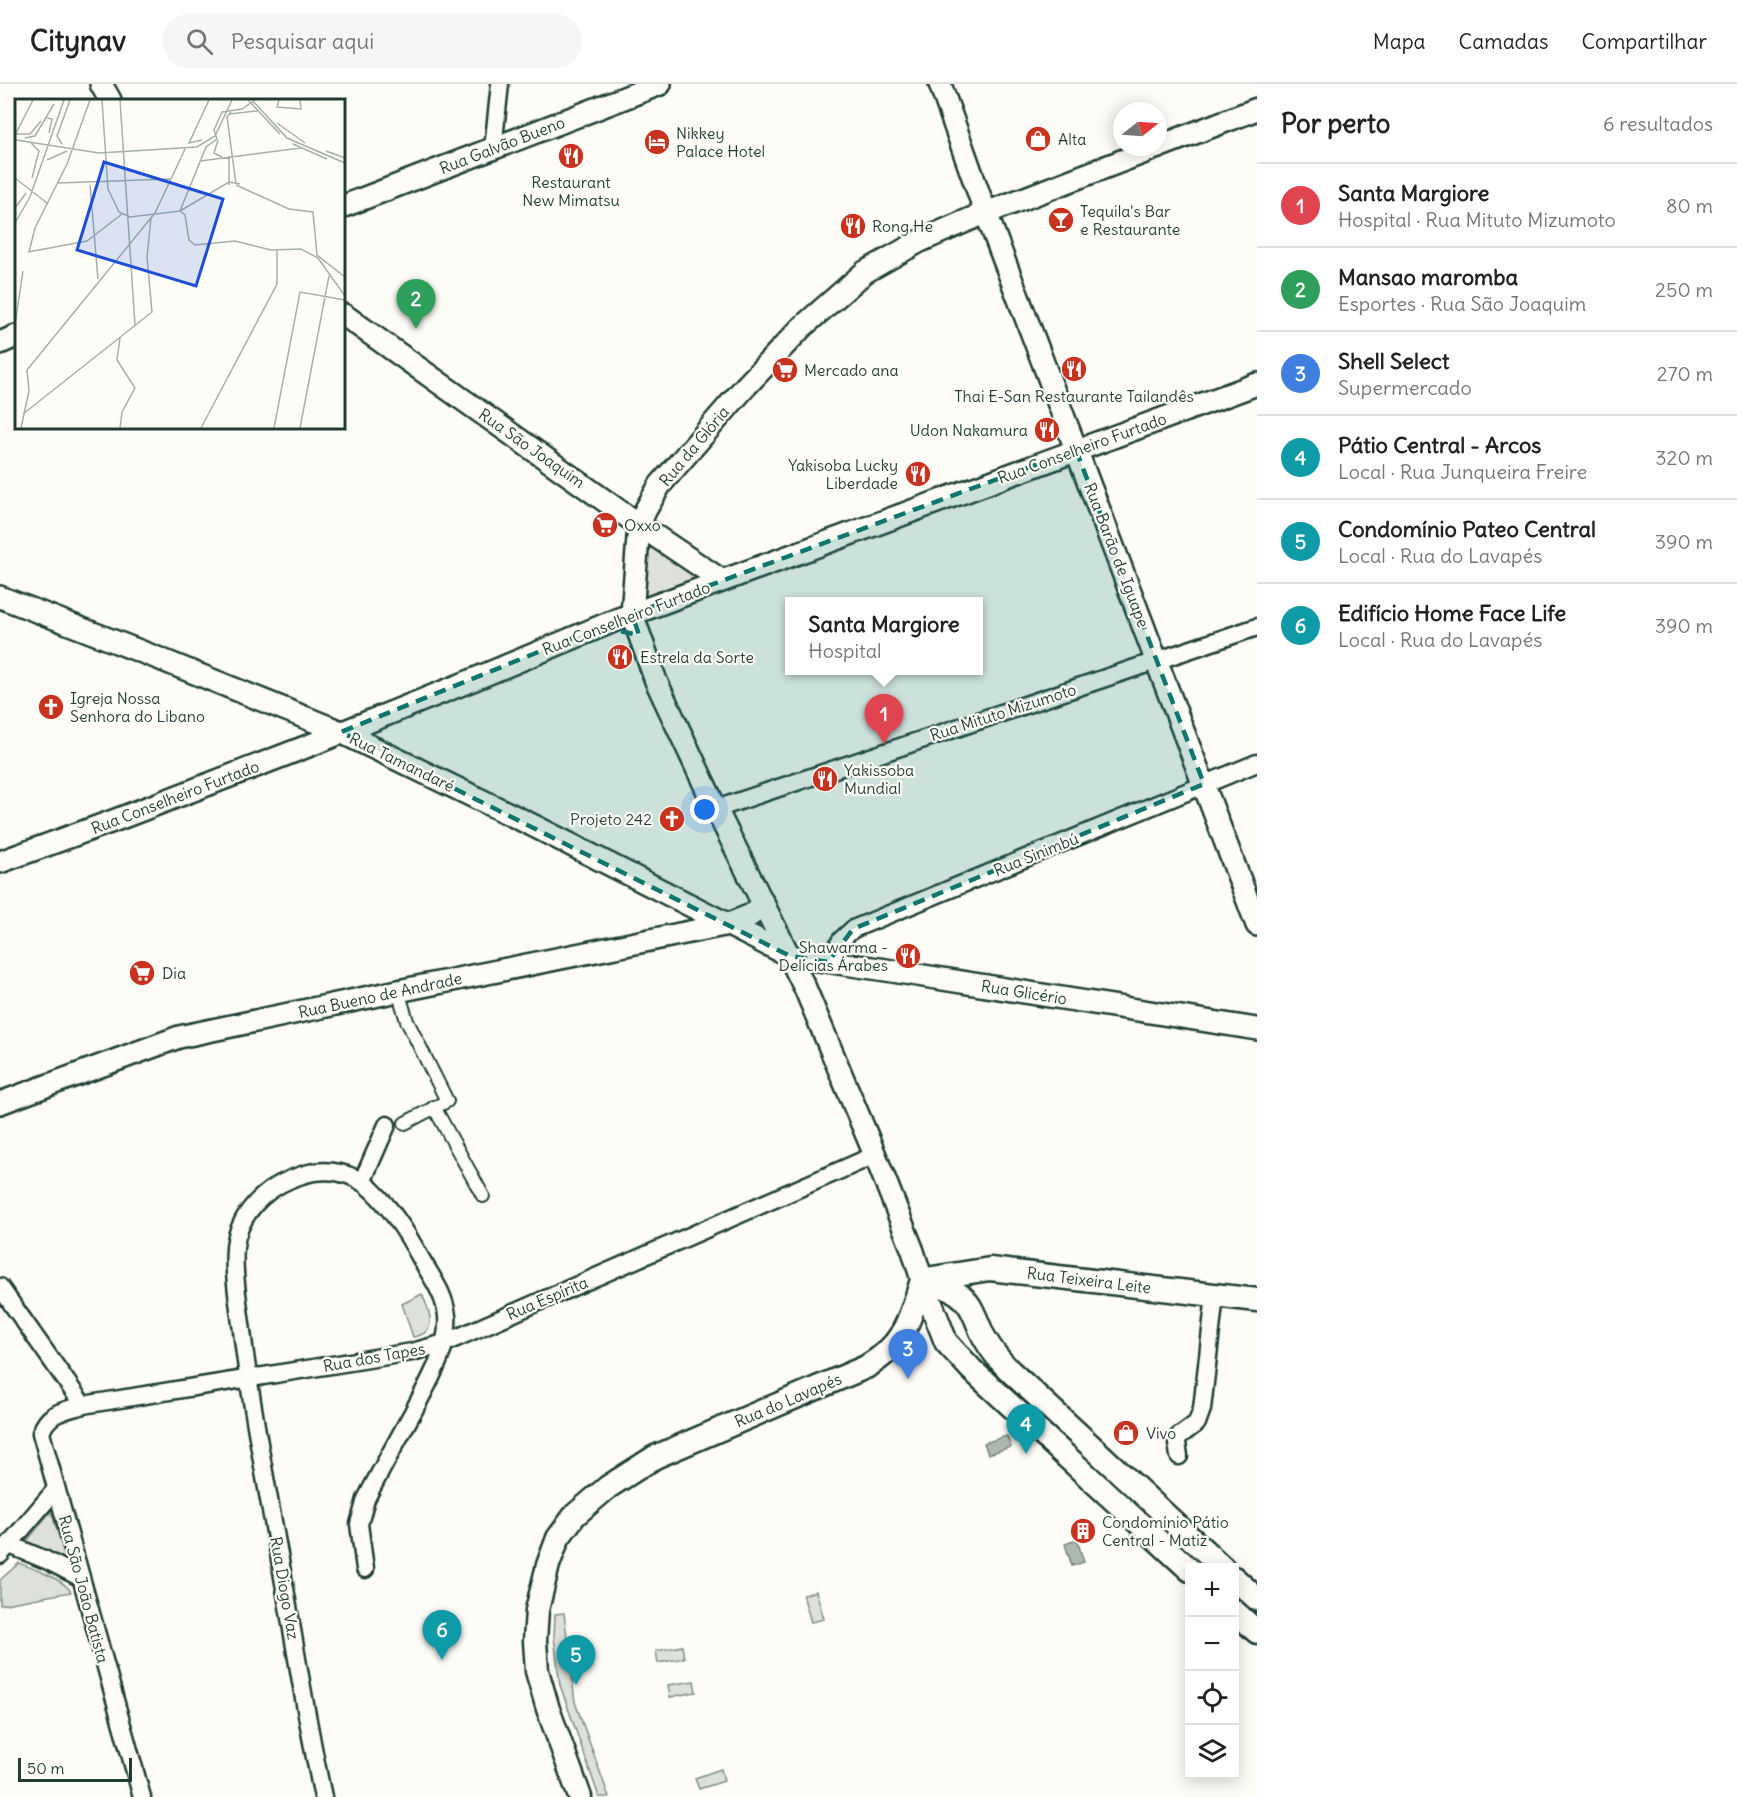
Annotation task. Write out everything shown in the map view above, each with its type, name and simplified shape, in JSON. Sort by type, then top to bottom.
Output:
[{"type":"main road","name":"Rua Teixeira Leite","points":[[922,1280],[990,1269],[1257,1300]]},
{"type":"main road","points":[[922,1280],[953,1290],[963,1297],[973,1311],[982,1335],[994,1355],[1218,1563]]},
{"type":"main road","points":[[922,1280],[934,1317],[946,1341],[972,1370],[1185,1566]]},
{"type":"main road","name":"Rua do Lavapés","points":[[580,1797],[537,1671],[535,1641],[537,1610],[548,1565],[558,1538],[575,1515],[608,1487],[655,1457],[866,1367],[882,1357],[895,1345],[906,1326],[922,1280]]},
{"type":"main road","points":[[1120,1507],[1137,1488]]},
{"type":"main road","points":[[1239,1583],[1257,1599]]},
{"type":"main road","points":[[1239,1616],[1257,1632]]},
{"type":"street","points":[[101,84],[109,99]]},
{"type":"street","points":[[493,149],[500,84]]},
{"type":"street","name":"Rua Galvão Bueno","points":[[345,206],[660,84]]},
{"type":"street","name":"Rua Barão de Iguape","points":[[940,84],[1076,450],[1257,925]]},
{"type":"street","name":"Rua da Glória","points":[[1167,144],[1257,109]]},
{"type":"street","name":"Rua da Glória","points":[[790,956],[716,809],[656,681],[632,614],[639,525],[645,510],[660,485],[745,387],[801,328],[865,272],[920,241],[1135,156]]},
{"type":"street","name":"Rua São Joaquim","points":[[345,316],[639,525],[721,580]]},
{"type":"street","points":[[0,343],[15,336]]},
{"type":"street","name":"Rua Conselheiro Furtado","points":[[0,862],[113,821],[341,732],[721,580],[1257,384]]},
{"type":"street","name":"Rua Tamandaré","points":[[0,597],[341,732],[534,826],[790,956]]},
{"type":"street","points":[[600,627],[619,631],[629,637],[646,654]]},
{"type":"street","name":"Rua Mituto Mizumoto","points":[[716,809],[1257,627]]},
{"type":"street","name":"Rua Sinimbú","points":[[824,961],[853,929],[1257,763]]},
{"type":"street","name":"Rua Bueno de Andrade","points":[[0,1103],[179,1037],[729,924],[751,915],[764,904]]},
{"type":"street","points":[[790,956],[875,1155],[922,1280]]},
{"type":"street","name":"Rua Glicério","points":[[790,956],[1257,1029]]},
{"type":"street","points":[[805,988],[811,971],[824,961]]},
{"type":"street","points":[[398,991],[407,1021],[447,1101],[405,1123]]},
{"type":"street","points":[[434,1107],[483,1196]]},
{"type":"street","points":[[362,1182],[387,1125]]},
{"type":"street","name":"Rua Espírita","points":[[445,1342],[875,1155]]},
{"type":"street","name":"Rua dos Tapes","points":[[314,1171],[335,1172],[351,1176],[362,1182],[386,1205],[404,1230],[441,1294],[447,1312],[448,1326],[445,1342],[412,1352],[248,1378],[235,1270],[236,1238],[243,1222],[253,1205],[271,1188],[292,1178],[314,1171]]},
{"type":"street","points":[[0,1287],[84,1406]]},
{"type":"street","points":[[1179,1456],[1178,1437],[1197,1423],[1202,1409],[1215,1295]]},
{"type":"street","points":[[365,1569],[359,1524],[362,1509],[433,1374],[445,1342]]},
{"type":"street","name":"Rua São João Batista","points":[[142,1797],[41,1433],[48,1418],[60,1412],[248,1378]]},
{"type":"street","name":"Rua Diogo Vaz","points":[[248,1378],[322,1797]]},
{"type":"street","points":[[56,1489],[5,1550],[46,1560],[81,1578]]},
{"type":"highlighted area","points":[[1076,450],[1204,784],[853,929],[828,962],[790,956],[341,732],[600,627],[639,635],[632,614]]},
{"type":"shaded area","points":[[644,532],[713,578],[637,606]]},
{"type":"shaded area","points":[[422,1294],[429,1314],[430,1326],[421,1335],[413,1337],[402,1304]]},
{"type":"shaded area","points":[[1007,1436],[1011,1447],[988,1454],[984,1443]]},
{"type":"shaded area","points":[[51,1511],[66,1560],[27,1541]]},
{"type":"shaded area","points":[[1077,1540],[1084,1562],[1072,1566],[1065,1544]]},
{"type":"shaded area","points":[[19,1563],[56,1579],[71,1592],[0,1605],[0,1580]]},
{"type":"shaded area","points":[[816,1591],[824,1619],[811,1622],[803,1595]]},
{"type":"shaded area","points":[[564,1613],[575,1702],[609,1797],[599,1797],[560,1685],[554,1637],[555,1614]]},
{"type":"shaded area","points":[[682,1646],[684,1658],[658,1663],[656,1651]]},
{"type":"shaded area","points":[[694,1681],[696,1692],[670,1697],[668,1685]]},
{"type":"shaded area","points":[[721,1769],[724,1781],[699,1789],[695,1778]]},
{"type":"place","name":"Alta","points":[[1038,139]]},
{"type":"place","name":"Nikkey Palace Hotel","points":[[657,142]]},
{"type":"place","name":"Restaurant New Mimatsu","points":[[571,156]]},
{"type":"place","name":"Tequila's Bar e Restaurante","points":[[1061,220]]},
{"type":"place","name":"Rong He","points":[[853,226]]},
{"type":"place","name":"Mansao maromba","points":[[416,329]]},
{"type":"place","name":"Thai E-San Restaurante Tailandês","points":[[1074,369]]},
{"type":"place","name":"Mercado ana","points":[[785,370]]},
{"type":"place","name":"Udon Nakamura","points":[[1047,430]]},
{"type":"place","name":"Yakisoba Lucky Liberdade","points":[[918,474]]},
{"type":"place","name":"Oxxo","points":[[605,525]]},
{"type":"place","name":"Estrela da Sorte","points":[[620,657]]},
{"type":"place","name":"Igreja Nossa Senhora do Libano","points":[[51,707]]},
{"type":"place","name":"Santa Margiore","points":[[884,744]]},
{"type":"place","name":"Yakissoba Mundial","points":[[825,779]]},
{"type":"place","name":"Projeto 242","points":[[672,819]]},
{"type":"place","name":"Shawarma - Delícias Árabes","points":[[908,956]]},
{"type":"place","name":"Dia","points":[[142,973]]},
{"type":"place","name":"Shell Select","points":[[908,1379]]},
{"type":"place","name":"Vivo","points":[[1126,1433]]},
{"type":"place","name":"Pátio Central - Arcos","points":[[1026,1454]]},
{"type":"place","name":"Condomínio Pátio Central - Matiz","points":[[1083,1531]]},
{"type":"place","name":"Edifício Home Face Life","points":[[442,1660]]},
{"type":"place","name":"Condomínio Pateo Central","points":[[576,1685]]}]
